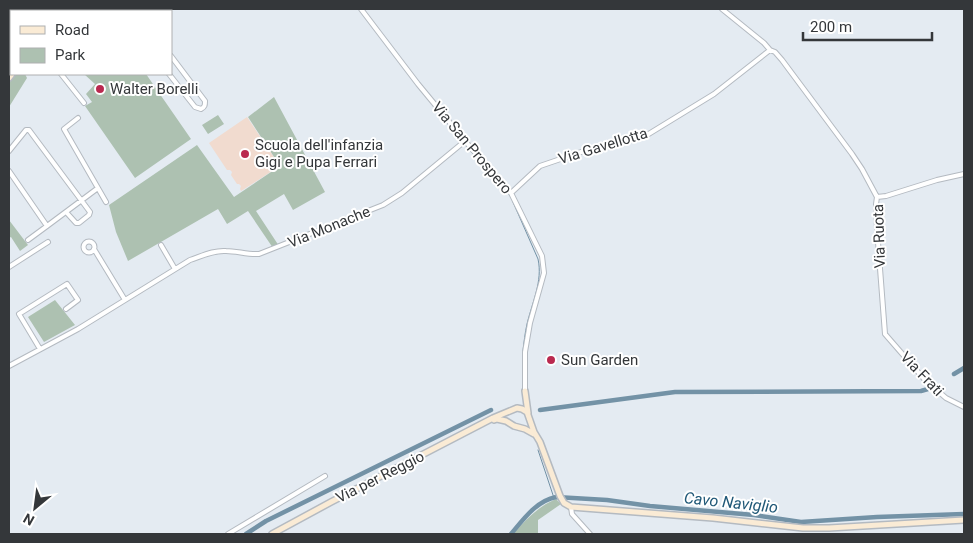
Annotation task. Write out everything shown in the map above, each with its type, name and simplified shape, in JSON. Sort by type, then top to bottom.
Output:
[{"type":"main road","name":"Via San Prospero","points":[[515,409],[522,400],[525,391]]},
{"type":"main road","name":"Via San Prospero","points":[[525,391],[528,417]]},
{"type":"main road","points":[[510,423],[509,418],[515,409],[525,410],[540,442],[559,493],[564,503],[571,506],[816,528],[964,520]]},
{"type":"main road","name":"Via per Reggio","points":[[272,534],[384,474],[515,409]]},
{"type":"main road","points":[[520,427],[525,425],[528,417]]},
{"type":"main road","points":[[489,421],[502,420],[536,435]]},
{"type":"street","name":"Via San Prospero","points":[[361,9],[412,78],[511,193],[542,256],[544,273],[530,323],[525,352],[525,391]]},
{"type":"street","points":[[722,9],[782,60],[852,154],[877,197]]},
{"type":"street","name":"Via Gavellotta","points":[[511,193],[540,166],[584,151],[647,135],[714,94],[770,50]]},
{"type":"street","points":[[171,75],[195,107],[201,109],[204,107],[205,101],[172,57]]},
{"type":"street","points":[[62,75],[84,103]]},
{"type":"street","points":[[78,118],[64,129],[106,202]]},
{"type":"street","points":[[9,151],[26,130],[29,130],[90,212],[90,215],[79,223],[66,212]]},
{"type":"street","name":"Via Monache","points":[[9,366],[78,329],[190,260],[216,251],[259,254],[384,205],[402,193],[465,141]]},
{"type":"street","points":[[9,171],[47,226]]},
{"type":"street","name":"Via Ruota","points":[[886,334],[877,229],[877,197],[964,174]]},
{"type":"street","points":[[28,240],[98,188]]},
{"type":"street","points":[[9,267],[48,242]]},
{"type":"street","points":[[161,245],[175,269]]},
{"type":"street","points":[[94,249],[125,300]]},
{"type":"street","points":[[40,350],[19,314],[66,284],[78,300],[66,309]]},
{"type":"street","name":"Via Frati","points":[[886,334],[925,380],[946,398],[964,407]]},
{"type":"street","points":[[228,534],[325,476]]},
{"type":"street","points":[[571,506],[572,514],[590,534]]},
{"type":"shaded area","name":"Scuola dell'infanzia Gigi e Pupa Ferrari","points":[[247,117],[280,166],[241,191],[241,186],[237,184],[231,175],[232,172],[227,170],[209,143]]},
{"type":"green space","points":[[127,9],[128,10],[63,10]]},
{"type":"green space","points":[[14,75],[26,75],[27,78],[9,107],[9,83]]},
{"type":"green space","points":[[85,75],[147,75],[191,139],[135,178],[85,106],[92,102],[86,94],[95,84]]},
{"type":"green space","points":[[274,97],[325,192],[293,210],[284,194],[256,211],[279,246],[273,248],[248,211],[227,224],[218,209],[128,261],[116,232],[109,205],[197,145],[234,197],[280,166],[248,117]]},
{"type":"green space","points":[[218,115],[224,124],[208,134],[202,125]]},
{"type":"green space","points":[[9,220],[28,245],[20,251],[11,237],[9,238]]},
{"type":"green space","points":[[55,300],[75,325],[44,342],[28,317]]},
{"type":"green space","points":[[556,499],[561,504],[538,520],[538,534],[513,534],[528,518]]},
{"type":"waterway","points":[[469,149],[509,194]]},
{"type":"waterway","points":[[513,202],[538,259],[539,267],[538,284],[527,324],[523,351]]},
{"type":"waterway","points":[[954,374],[964,368]]},
{"type":"waterway","points":[[540,410],[675,392],[921,391],[928,389]]},
{"type":"waterway","points":[[246,534],[266,521],[491,410]]},
{"type":"waterway","points":[[538,450],[554,498]]},
{"type":"waterway","name":"Cavo Naviglio","points":[[511,534],[525,517],[542,502],[556,497],[607,500],[650,506],[754,515],[801,522],[964,514]]},
{"type":"place","name":"Walter Borelli","points":[[100,89]]},
{"type":"place","name":"Scuola dell'infanzia Gigi e Pupa Ferrari","points":[[245,154]]},
{"type":"place","name":"Sun Garden","points":[[551,360]]}]
